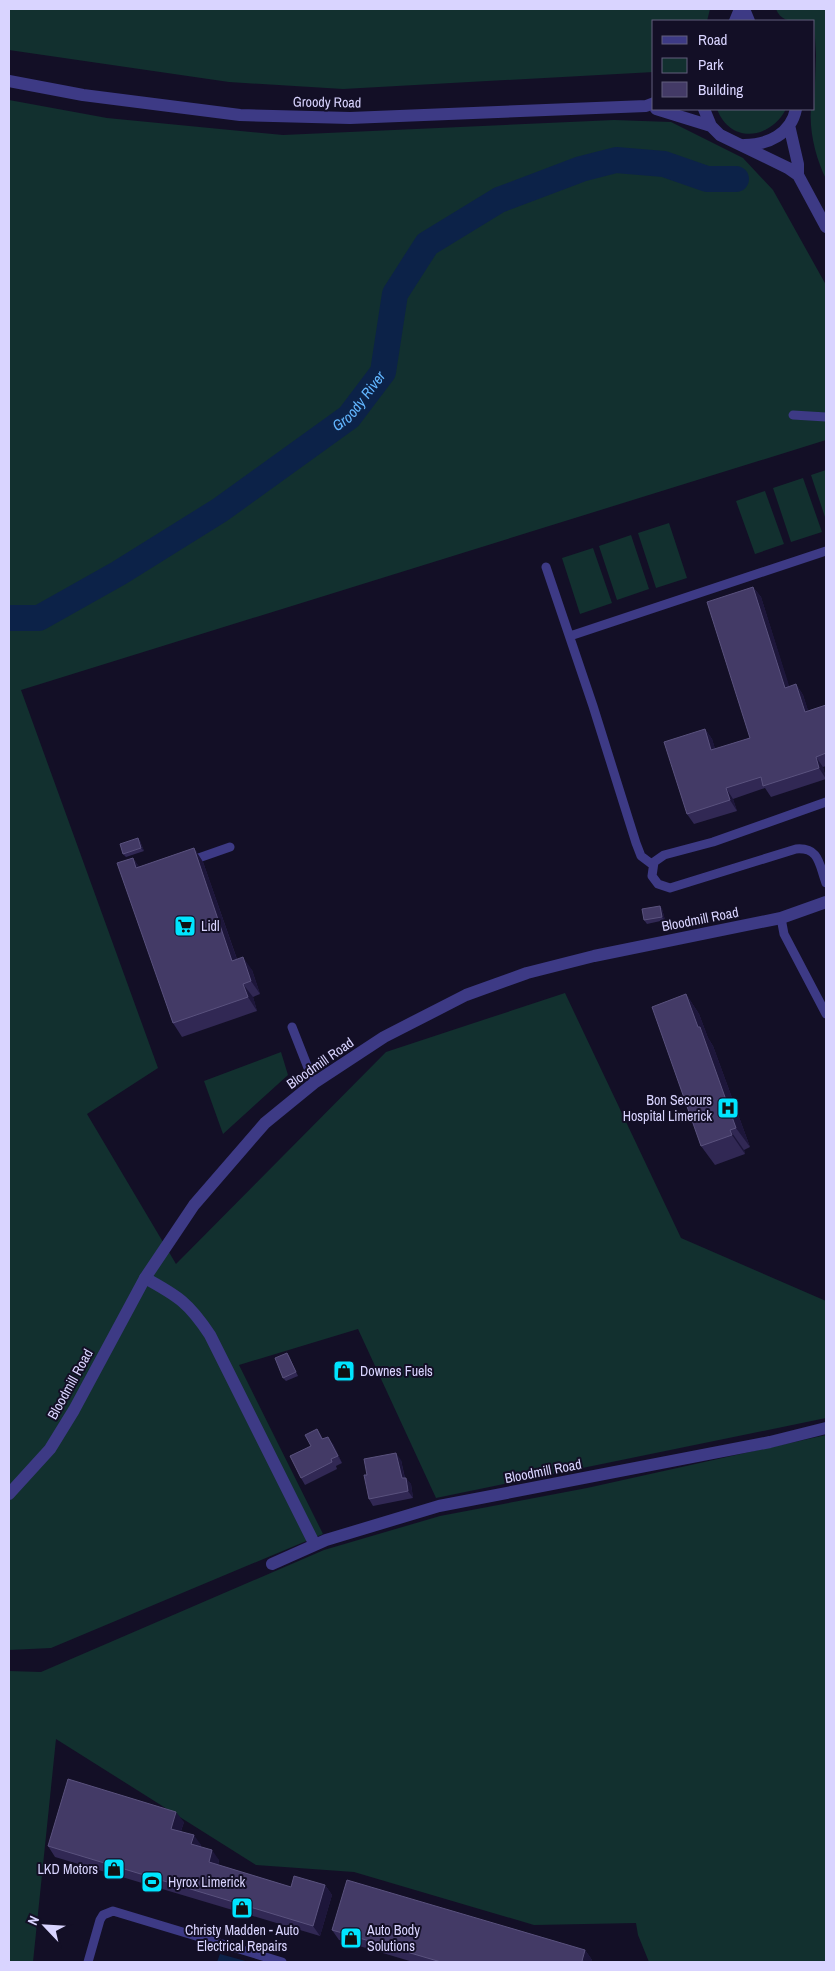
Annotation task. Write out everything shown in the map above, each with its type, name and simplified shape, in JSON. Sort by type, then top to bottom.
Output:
[{"type":"street","name":"Groody Road","points":[[9,81],[83,95],[240,115],[350,118],[652,106]]},
{"type":"street","name":"Groody Road","points":[[664,110],[712,126]]},
{"type":"street","points":[[704,110],[712,126],[726,138],[744,145],[788,168],[798,176],[826,227]]},
{"type":"street","points":[[744,145],[768,142],[780,135],[789,126],[796,110]]},
{"type":"street","points":[[789,126],[798,164],[798,176]]},
{"type":"street","name":"Bloodmill Road","points":[[9,1494],[54,1442],[74,1410],[145,1278],[172,1235],[214,1181],[265,1123],[314,1083],[384,1037],[466,996],[527,972],[594,956],[781,918],[826,902]]},
{"type":"street","points":[[145,1278],[180,1298],[196,1314],[210,1334],[315,1545]]},
{"type":"street","name":"Bloodmill Road","points":[[272,1564],[315,1545],[439,1506],[770,1442],[826,1428]]},
{"type":"lane","points":[[793,415],[826,417]]},
{"type":"lane","points":[[570,636],[826,551]]},
{"type":"lane","points":[[546,567],[636,843],[641,856],[653,865]]},
{"type":"lane","points":[[826,802],[713,842],[664,855],[654,862],[651,870],[653,880],[662,887],[670,888],[796,849],[806,848],[812,850],[815,855],[826,883]]},
{"type":"lane","points":[[180,865],[230,847]]},
{"type":"lane","points":[[781,918],[784,934],[826,1014]]},
{"type":"lane","points":[[292,1027],[314,1083]]},
{"type":"lane","points":[[88,1962],[100,1920],[103,1915],[113,1911],[282,1962]]},
{"type":"green space","points":[[9,9],[710,9],[707,20],[652,20],[652,72],[343,89],[229,82],[9,50]]},
{"type":"green space","points":[[776,9],[826,9],[826,179],[816,154],[811,126],[811,110],[815,110],[815,20],[787,20]]},
{"type":"green space","points":[[9,100],[107,118],[283,135],[614,120],[671,122],[743,158],[773,190],[826,285],[826,440],[21,690],[158,1068],[87,1114],[176,1264],[386,1052],[565,993],[681,1238],[826,1301],[826,1418],[436,1498],[358,1329],[239,1365],[323,1534],[51,1648],[9,1650]]},
{"type":"green space","points":[[718,110],[785,110],[770,127],[761,132],[750,134],[740,133],[723,120]]},
{"type":"green space","points":[[826,470],[826,520],[811,475]]},
{"type":"green space","points":[[803,478],[822,532],[791,542],[773,488]]},
{"type":"green space","points":[[765,491],[784,544],[755,554],[736,501]]},
{"type":"green space","points":[[669,523],[687,578],[656,588],[638,533]]},
{"type":"green space","points":[[631,535],[649,589],[617,600],[599,546]]},
{"type":"green space","points":[[593,548],[612,603],[580,614],[562,558]]},
{"type":"green space","points":[[281,1052],[288,1075],[223,1134],[204,1081]]},
{"type":"green space","points":[[826,1435],[826,1962],[649,1962],[638,1935],[636,1923],[534,1925],[354,1872],[256,1865],[56,1739],[33,1962],[9,1962],[9,1671],[41,1672],[324,1550],[440,1516],[587,1488]]},
{"type":"water","points":[[220,1954],[249,1962],[217,1962]]},
{"type":"building","points":[[753,587],[785,688],[796,684],[805,712],[826,705],[826,753],[816,757],[819,768],[763,786],[761,777],[726,788],[730,800],[687,814],[664,742],[705,729],[711,750],[750,738],[707,602]]},
{"type":"building","points":[[138,838],[141,848],[123,854],[120,844]]},
{"type":"building","name":"Lidl","points":[[194,848],[232,961],[243,957],[251,981],[243,984],[248,997],[173,1023],[117,863],[133,858],[136,868]]},
{"type":"building","points":[[660,906],[662,917],[644,920],[642,909]]},
{"type":"building","points":[[686,994],[698,1027],[700,1027],[736,1128],[730,1130],[732,1135],[701,1146],[652,1007]]},
{"type":"building","points":[[287,1353],[296,1372],[283,1378],[275,1358]]},
{"type":"building","points":[[317,1429],[322,1439],[328,1437],[338,1456],[331,1459],[332,1462],[301,1478],[290,1456],[311,1446],[305,1435]]},
{"type":"building","points":[[396,1453],[402,1478],[406,1478],[408,1491],[369,1499],[364,1475],[367,1475],[364,1459]]},
{"type":"building","points":[[68,1779],[176,1812],[171,1829],[194,1835],[191,1844],[212,1850],[209,1862],[291,1887],[294,1876],[325,1885],[313,1926],[48,1846]]},
{"type":"building","points":[[347,1880],[585,1950],[582,1961],[586,1962],[441,1962],[332,1930]]},
{"type":"waterway","name":"Groody River","points":[[9,618],[39,618],[119,573],[220,510],[349,417],[383,372],[395,294],[427,244],[499,200],[581,169],[616,160],[664,164],[707,179],[736,179]]},
{"type":"place","name":"Lidl","points":[[185,926]]},
{"type":"place","name":"Bon Secours Hospital Limerick","points":[[728,1108]]},
{"type":"place","name":"Downes Fuels","points":[[344,1371]]},
{"type":"place","name":"LKD Motors","points":[[114,1869]]},
{"type":"place","name":"Hyrox Limerick","points":[[152,1882]]},
{"type":"place","name":"Christy Madden - Auto Electrical Repairs","points":[[242,1908]]},
{"type":"place","name":"Auto Body Solutions","points":[[351,1938]]}]
